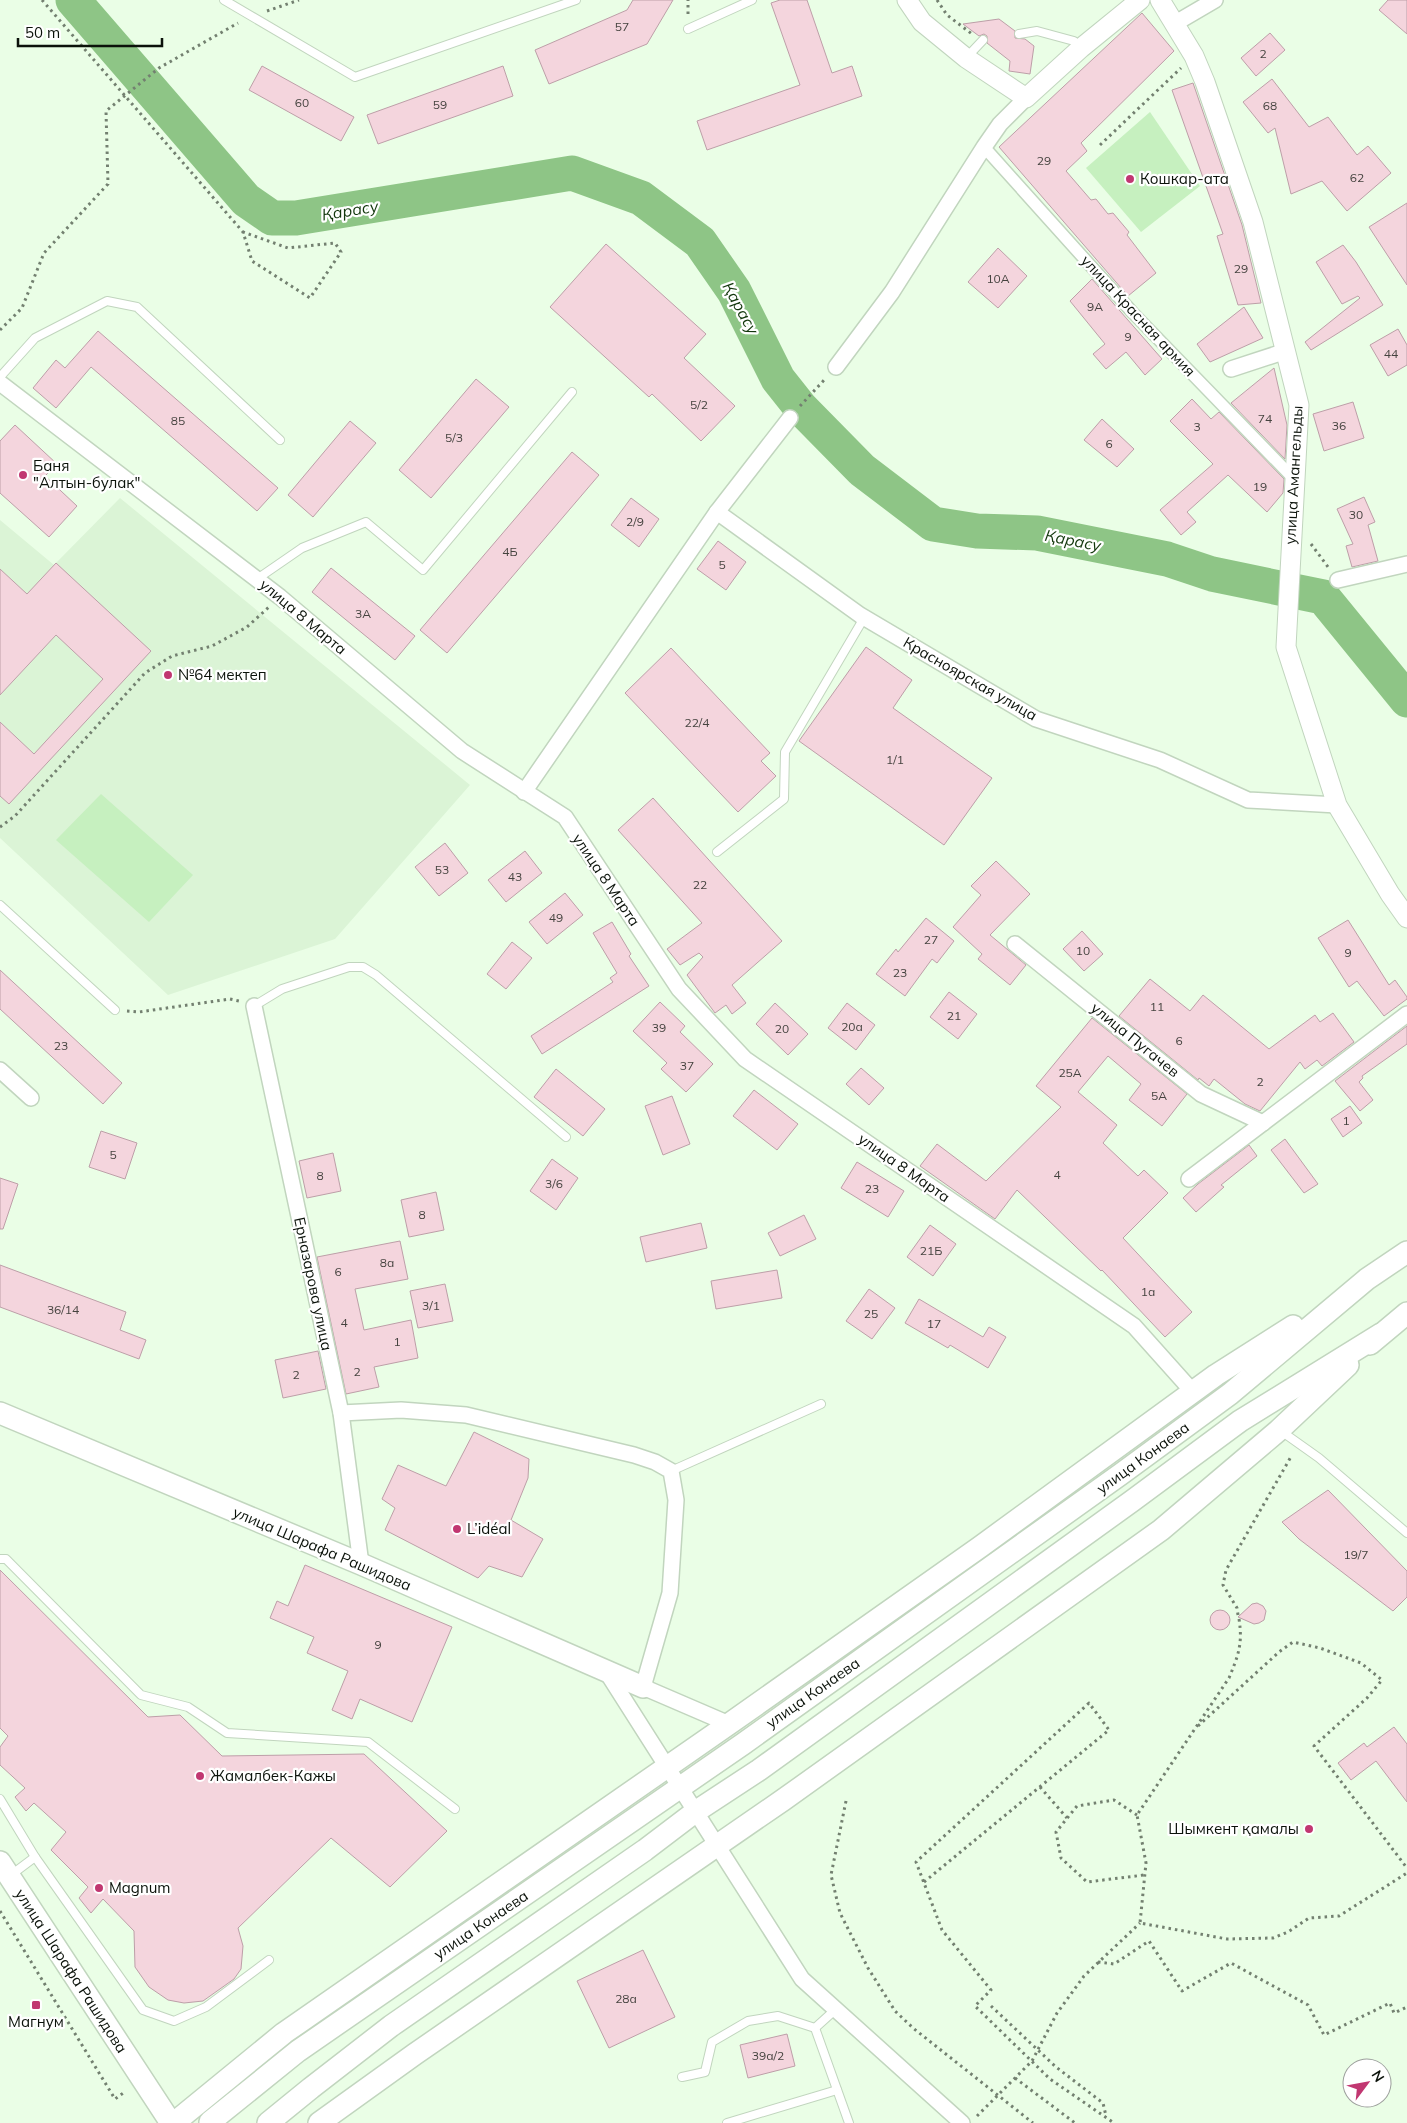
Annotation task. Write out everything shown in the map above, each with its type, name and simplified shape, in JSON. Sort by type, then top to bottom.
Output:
[{"type":"main road","name":"улица Конаева","points":[[210,2122],[298,2051],[679,1788],[1230,1394],[1367,1279],[1407,1252]]},
{"type":"main road","points":[[172,2123],[284,2033],[730,1724],[980,1547],[1193,1392],[1367,1279]]},
{"type":"main road","name":"улица Конаева","points":[[268,2123],[391,2026],[629,1861],[695,1812],[759,1770],[1240,1421],[1381,1334],[1405,1316]]},
{"type":"main road","name":"улица Конаева","points":[[319,2123],[415,2054],[783,1800],[1161,1530],[1279,1430],[1381,1334]]},
{"type":"main road","name":"улица Шарафа Рашидова","points":[[0,1413],[361,1564],[643,1687]]},
{"type":"main road","name":"улица Шарафа Рашидова","points":[[4,1869],[172,2123]]},
{"type":"street","points":[[907,0],[922,22],[966,58],[1026,98]]},
{"type":"street","points":[[836,367],[892,292],[1000,124],[1081,48],[1140,0]]},
{"type":"street","name":"улица Амангельды","points":[[1160,0],[1194,56],[1205,82],[1253,222],[1300,405],[1286,647],[1337,806],[1390,894],[1407,918]]},
{"type":"street","points":[[1174,24],[1215,0]]},
{"type":"street","name":"улица Красная армия","points":[[984,147],[1133,313],[1296,482]]},
{"type":"street","points":[[1231,370],[1286,350]]},
{"type":"street","name":"улица 8 Марта","points":[[0,383],[280,597],[462,751],[565,817],[679,989],[745,1058],[1134,1326],[1193,1392]]},
{"type":"street","points":[[524,792],[717,512],[793,414]]},
{"type":"street","name":"Красноярская улица","points":[[717,512],[860,615],[1036,719],[1160,760],[1248,800],[1337,806]]},
{"type":"street","points":[[1338,580],[1407,564]]},
{"type":"street","name":"улица Пугачев","points":[[1015,944],[1201,1094],[1263,1123]]},
{"type":"street","name":"Ерназарова улица","points":[[254,1006],[341,1413],[361,1564]]},
{"type":"street","points":[[1189,1179],[1407,1014]]},
{"type":"street","points":[[0,1070],[31,1098]]},
{"type":"street","points":[[341,1413],[402,1410],[466,1415],[634,1455],[655,1462],[671,1471],[676,1500],[670,1593],[643,1687],[730,1724]]},
{"type":"street","points":[[606,1671],[802,1978],[968,2120]]},
{"type":"lane","points":[[224,0],[355,77],[576,0]]},
{"type":"lane","points":[[688,29],[752,0]]},
{"type":"lane","points":[[1019,34],[1037,31],[1074,41],[1081,48]]},
{"type":"lane","points":[[966,58],[982,41]]},
{"type":"lane","points":[[0,377],[35,338],[107,301],[136,307],[280,440]]},
{"type":"lane","points":[[257,579],[302,548],[366,522],[423,570],[572,392]]},
{"type":"lane","points":[[717,852],[784,799],[785,752],[861,623],[860,615]]},
{"type":"lane","points":[[0,905],[115,1010]]},
{"type":"lane","points":[[254,1006],[282,988],[349,967],[363,967],[376,975],[566,1137]]},
{"type":"lane","points":[[671,1471],[821,1404]]},
{"type":"lane","points":[[1279,1430],[1319,1458],[1407,1533]]},
{"type":"lane","points":[[0,1559],[6,1559],[141,1696],[188,1707],[227,1733],[368,1742],[455,1809]]},
{"type":"lane","points":[[0,1799],[35,1856],[143,2010],[174,2021],[206,2006],[269,1960]]},
{"type":"lane","points":[[4,1869],[35,1856]]},
{"type":"lane","points":[[815,2028],[836,2009]]},
{"type":"lane","points":[[682,2077],[704,2072],[712,2042],[748,2021],[778,2016],[815,2028]]},
{"type":"lane","points":[[815,2028],[849,2123]]},
{"type":"lane","points":[[727,2123],[837,2090]]},
{"type":"path","points":[[42,0],[243,232],[252,261],[310,298],[341,252],[335,243],[288,248],[243,232]]},
{"type":"path","points":[[0,330],[22,308],[44,253],[108,184],[106,111],[158,68],[251,16],[299,0]]},
{"type":"path","points":[[937,0],[947,15],[982,41]]},
{"type":"path","points":[[1100,144],[1194,56]]},
{"type":"path","points":[[793,414],[813,392]]},
{"type":"path","points":[[1292,520],[1338,580]]},
{"type":"path","points":[[0,827],[15,816],[145,673],[172,656],[212,646],[247,627],[280,597]]},
{"type":"path","points":[[115,1010],[139,1012],[230,999],[254,1006]]},
{"type":"path","points":[[968,2120],[1032,2061],[1057,2013],[1084,1976],[1140,1923],[1146,1863],[1137,1814],[1229,1678],[1239,1654],[1242,1636],[1237,1608],[1223,1585],[1226,1570],[1299,1444]]},
{"type":"path","points":[[1192,1731],[1279,1652],[1293,1642],[1320,1648],[1361,1663],[1382,1680],[1367,1698],[1314,1746],[1407,1868]]},
{"type":"path","points":[[924,1882],[1109,1730],[1089,1703],[916,1862],[942,1930],[990,1990],[975,2006],[1050,2079],[1114,2123]]},
{"type":"path","points":[[1040,1787],[1067,1818]]},
{"type":"path","points":[[1137,1814],[1114,1800],[1077,1806],[1056,1832],[1061,1858],[1087,1882],[1144,1876]]},
{"type":"path","points":[[846,1801],[830,1875],[840,1913],[868,1968],[895,2011],[913,2028],[1033,2123]]},
{"type":"path","points":[[1140,1923],[1227,1939],[1273,1938],[1288,1932],[1310,1918],[1339,1916],[1407,1873]]},
{"type":"path","points":[[0,1910],[114,2099],[142,2080]]},
{"type":"path","points":[[1098,1962],[1114,1964],[1149,1941],[1182,1991],[1231,1963],[1308,2005],[1324,2035],[1390,2003],[1394,2013],[1407,2007]]},
{"type":"path","points":[[991,2006],[1056,2067],[1104,2103],[1106,2117]]},
{"type":"path","points":[[1015,2078],[1075,2123]]},
{"type":"shaded area","points":[[1150,112],[1200,186],[1141,232],[1086,168]]},
{"type":"shaded area","name":"№64 мектеп","points":[[120,498],[470,785],[335,939],[168,995],[0,838],[0,520],[54,565]]},
{"type":"shaded area","points":[[101,794],[193,875],[149,922],[56,840]]},
{"type":"building","points":[[633,0],[673,0],[647,44],[549,84],[535,50],[627,10]]},
{"type":"building","points":[[780,0],[807,0],[832,73],[852,66],[862,96],[707,150],[697,121],[800,85],[771,3]]},
{"type":"building","points":[[1388,0],[1407,0],[1407,34],[1379,10]]},
{"type":"building","points":[[1142,13],[1174,51],[1081,143],[1087,151],[1066,171],[1091,200],[1096,199],[1108,214],[1113,213],[1129,232],[1127,235],[1156,273],[1128,296],[999,147]]},
{"type":"building","points":[[999,19],[1015,31],[1015,38],[1025,39],[1034,46],[1030,74],[1009,71],[1010,61],[987,43],[987,36],[984,34],[979,36],[963,24]]},
{"type":"building","points":[[1270,33],[1285,50],[1256,76],[1241,58]]},
{"type":"building","points":[[262,66],[354,117],[341,141],[249,90]]},
{"type":"building","points":[[503,66],[513,96],[378,144],[367,115]]},
{"type":"building","points":[[1272,79],[1309,127],[1328,117],[1357,155],[1368,146],[1391,173],[1347,211],[1322,181],[1291,194],[1275,128],[1268,133],[1243,102]]},
{"type":"building","points":[[1193,83],[1242,225],[1261,303],[1238,305],[1217,236],[1223,234],[1172,90]]},
{"type":"building","points":[[1407,203],[1407,285],[1369,227]]},
{"type":"building","points":[[606,244],[706,334],[684,358],[735,406],[701,441],[652,394],[649,397],[550,307]]},
{"type":"building","points":[[1343,245],[1383,305],[1311,350],[1305,342],[1360,298],[1358,296],[1342,304],[1316,262]]},
{"type":"building","points":[[998,248],[1027,276],[998,308],[968,282]]},
{"type":"building","points":[[1092,279],[1162,359],[1145,375],[1126,352],[1106,369],[1093,354],[1105,344],[1070,301]]},
{"type":"building","points":[[1244,307],[1263,338],[1210,362],[1197,344]]},
{"type":"building","points":[[1398,329],[1407,345],[1407,365],[1388,376],[1370,345]]},
{"type":"building","points":[[98,331],[278,488],[257,511],[91,367],[56,408],[33,388],[56,360],[65,368]]},
{"type":"building","points":[[1274,368],[1287,425],[1285,459],[1231,403]]},
{"type":"building","points":[[476,379],[509,407],[431,498],[399,470]]},
{"type":"building","points":[[1192,399],[1211,419],[1219,412],[1284,479],[1283,493],[1267,512],[1228,475],[1187,512],[1196,522],[1181,535],[1160,510],[1213,464],[1170,421]]},
{"type":"building","points":[[1353,402],[1364,438],[1324,451],[1313,414]]},
{"type":"building","points":[[1102,419],[1134,449],[1117,467],[1084,440]]},
{"type":"building","points":[[350,421],[376,443],[313,517],[288,495]]},
{"type":"building","name":"Баня \"Алтын-булак\"","points":[[15,425],[57,464],[45,476],[77,506],[49,537],[0,493],[0,441]]},
{"type":"building","points":[[572,452],[599,475],[447,653],[420,630]]},
{"type":"building","points":[[1364,497],[1375,522],[1368,525],[1378,561],[1352,567],[1346,546],[1353,544],[1337,509]]},
{"type":"building","points":[[631,498],[659,519],[639,547],[611,525]]},
{"type":"building","points":[[718,541],[746,562],[726,590],[697,569]]},
{"type":"building","points":[[56,563],[151,651],[9,804],[0,796],[0,722],[34,754],[103,679],[56,635],[0,695],[0,569],[27,594]]},
{"type":"building","points":[[331,568],[415,636],[395,660],[312,592]]},
{"type":"building","points":[[866,647],[912,680],[893,708],[992,778],[944,845],[799,741]]},
{"type":"building","points":[[671,648],[770,753],[761,761],[776,776],[738,812],[625,693]]},
{"type":"building","points":[[653,798],[782,941],[732,985],[746,1003],[732,1014],[726,1005],[715,1013],[687,975],[703,957],[699,953],[680,965],[667,949],[702,923],[618,830]]},
{"type":"building","points":[[445,843],[468,873],[439,896],[415,867]]},
{"type":"building","points":[[525,851],[542,873],[506,902],[488,880]]},
{"type":"building","points":[[996,861],[1030,894],[990,935],[1026,965],[1010,985],[978,959],[982,954],[953,927],[981,895],[971,886]]},
{"type":"building","points":[[565,893],[583,915],[547,944],[529,922]]},
{"type":"building","points":[[926,918],[954,941],[937,963],[932,959],[905,996],[876,974],[896,949],[898,952]]},
{"type":"building","points":[[1348,920],[1389,985],[1395,980],[1407,997],[1407,999],[1384,1016],[1357,981],[1349,987],[1318,938]]},
{"type":"building","points":[[612,922],[631,954],[629,956],[649,986],[542,1054],[531,1036],[613,982],[610,978],[617,973],[593,933]]},
{"type":"building","points":[[1082,931],[1103,954],[1084,971],[1063,949]]},
{"type":"building","points":[[512,942],[532,958],[506,989],[487,974]]},
{"type":"building","points":[[0,970],[122,1083],[103,1104],[0,1009]]},
{"type":"building","points":[[1150,979],[1190,1011],[1203,995],[1269,1049],[1315,1015],[1320,1022],[1333,1013],[1354,1042],[1322,1066],[1317,1060],[1305,1069],[1300,1062],[1260,1111],[1245,1104],[1214,1079],[1209,1086],[1199,1078],[1198,1080],[1119,1016]]},
{"type":"building","points":[[949,992],[977,1014],[958,1039],[930,1017]]},
{"type":"building","points":[[660,1002],[685,1026],[680,1032],[713,1064],[686,1092],[661,1069],[667,1063],[633,1031]]},
{"type":"building","points":[[775,1003],[808,1034],[788,1055],[756,1024]]},
{"type":"building","points":[[847,1003],[875,1025],[856,1050],[828,1028]]},
{"type":"building","points":[[1092,1018],[1187,1094],[1162,1126],[1129,1100],[1141,1084],[1108,1056],[1078,1092],[1117,1125],[1103,1143],[1138,1176],[1144,1170],[1168,1193],[1123,1238],[1192,1312],[1165,1337],[1102,1270],[1017,1190],[995,1219],[920,1166],[937,1144],[986,1181],[1061,1107],[1036,1086]]},
{"type":"building","points":[[1407,1026],[1407,1044],[1362,1076],[1363,1078],[1359,1082],[1373,1100],[1360,1111],[1335,1081]]},
{"type":"building","points":[[861,1068],[884,1088],[869,1105],[846,1084]]},
{"type":"building","points":[[556,1069],[605,1109],[583,1136],[534,1097]]},
{"type":"building","points":[[754,1090],[798,1124],[777,1150],[733,1116]]},
{"type":"building","points":[[672,1096],[690,1144],[663,1155],[645,1106]]},
{"type":"building","points":[[1350,1106],[1362,1123],[1343,1137],[1331,1119]]},
{"type":"building","points":[[101,1131],[137,1143],[125,1179],[89,1167]]},
{"type":"building","points":[[1285,1139],[1318,1184],[1304,1193],[1271,1150]]},
{"type":"building","points":[[1249,1145],[1257,1156],[1221,1185],[1224,1187],[1196,1212],[1183,1198],[1198,1184]]},
{"type":"building","points":[[333,1153],[341,1191],[307,1198],[299,1161]]},
{"type":"building","points":[[552,1159],[578,1178],[556,1210],[530,1191]]},
{"type":"building","points":[[857,1162],[904,1191],[888,1217],[841,1188]]},
{"type":"building","points":[[0,1178],[18,1184],[3,1229],[0,1229]]},
{"type":"building","points":[[436,1192],[444,1230],[409,1237],[401,1200]]},
{"type":"building","points":[[804,1215],[816,1239],[780,1256],[768,1233]]},
{"type":"building","points":[[701,1223],[707,1248],[646,1262],[640,1237]]},
{"type":"building","points":[[930,1225],[956,1244],[933,1276],[907,1257]]},
{"type":"building","points":[[400,1241],[408,1279],[355,1289],[364,1330],[411,1320],[418,1358],[374,1367],[379,1387],[346,1394],[317,1257]]},
{"type":"building","points":[[0,1265],[126,1312],[120,1330],[146,1340],[139,1359],[0,1307]]},
{"type":"building","points":[[777,1270],[782,1298],[716,1309],[711,1281]]},
{"type":"building","points":[[445,1284],[453,1321],[418,1328],[410,1291]]},
{"type":"building","points":[[869,1289],[895,1308],[872,1339],[846,1321]]},
{"type":"building","points":[[919,1299],[983,1337],[989,1327],[1006,1337],[988,1368],[950,1345],[948,1348],[905,1323]]},
{"type":"building","points":[[318,1351],[326,1389],[283,1398],[275,1360]]},
{"type":"building","points":[[474,1432],[529,1459],[528,1478],[511,1520],[543,1539],[522,1577],[489,1566],[478,1578],[385,1530],[395,1508],[382,1499],[398,1465],[446,1486]]},
{"type":"building","points":[[1328,1490],[1407,1571],[1407,1597],[1393,1611],[1299,1539],[1282,1522]]},
{"type":"building","points":[[305,1565],[452,1627],[412,1722],[360,1699],[352,1719],[332,1710],[348,1671],[307,1653],[314,1637],[270,1618],[277,1601],[288,1606]]},
{"type":"building","name":"Жамалбек-Кажы","points":[[0,1570],[148,1717],[180,1715],[222,1756],[364,1754],[447,1831],[390,1887],[331,1838],[238,1928],[243,1946],[241,1969],[234,1979],[203,2001],[184,2003],[168,2000],[149,1987],[135,1967],[134,1931],[103,1899],[91,1913],[79,1898],[88,1887],[51,1850],[66,1832],[34,1803],[26,1811],[15,1797],[25,1788],[0,1765],[0,1747],[8,1736],[0,1728]]},
{"type":"building","points":[[1257,1603],[1263,1606],[1266,1611],[1264,1620],[1254,1624],[1238,1617],[1252,1604]]},
{"type":"building","points":[[1220,1610],[1227,1613],[1230,1620],[1227,1627],[1220,1630],[1213,1627],[1210,1620],[1213,1613]]},
{"type":"building","points":[[1394,1727],[1407,1744],[1407,1802],[1376,1761],[1351,1780],[1338,1763],[1364,1743],[1367,1747]]},
{"type":"building","points":[[643,1950],[675,2017],[609,2048],[577,1981]]},
{"type":"building","points":[[787,2034],[795,2066],[748,2078],[740,2045]]},
{"type":"waterway","name":"Қарасу","points":[[73,0],[246,200],[272,218],[296,218],[572,173],[641,198],[700,242],[734,291],[778,379],[801,408],[862,470],[933,524],[977,531],[1037,533],[1167,559],[1212,574],[1323,597],[1407,700]]},
{"type":"place","name":"Кошкар-ата","points":[[1130,179]]},
{"type":"place","name":"Баня \"Алтын-булак\"","points":[[23,475]]},
{"type":"place","name":"№64 мектеп","points":[[168,675]]},
{"type":"place","name":"L’idéal","points":[[457,1529]]},
{"type":"place","name":"Жамалбек-Кажы","points":[[200,1776]]},
{"type":"place","name":"Шымкент қамалы","points":[[1309,1829]]},
{"type":"place","name":"Magnum","points":[[99,1888]]},
{"type":"place","name":"Магнум","points":[[36,2005]]}]
